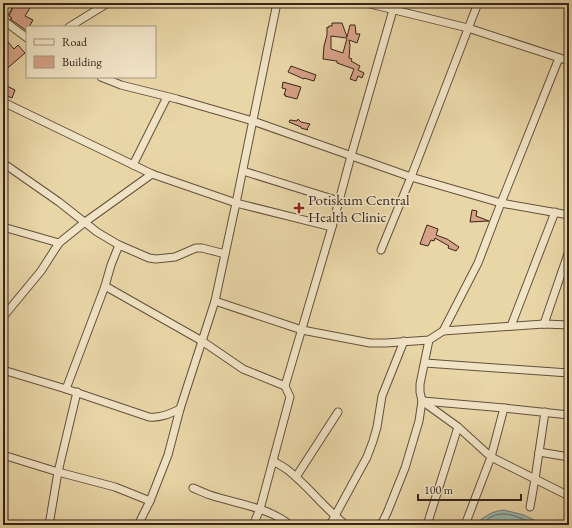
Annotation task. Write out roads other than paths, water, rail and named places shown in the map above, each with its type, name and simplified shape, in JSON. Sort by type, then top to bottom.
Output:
[{"type":"street","points":[[3,16],[10,3]]},
{"type":"street","points":[[71,26],[108,3]]},
{"type":"street","points":[[138,525],[150,501],[168,455],[180,409],[215,301],[277,3]]},
{"type":"street","points":[[366,3],[394,6],[569,61]]},
{"type":"street","points":[[381,250],[411,177],[478,3]]},
{"type":"street","points":[[253,525],[260,509],[290,397],[285,386],[332,227],[394,6]]},
{"type":"street","points":[[3,20],[26,37]]},
{"type":"street","points":[[443,331],[478,263],[559,58]]},
{"type":"street","points":[[104,78],[121,85],[253,121],[411,177],[501,202],[569,214]]},
{"type":"street","points":[[133,165],[167,97]]},
{"type":"street","points":[[3,102],[152,174],[236,203],[332,227]]},
{"type":"street","points":[[3,163],[97,232],[119,245],[148,258],[156,259],[175,257],[196,248],[202,248],[225,254]]},
{"type":"street","points":[[243,170],[339,201]]},
{"type":"street","points":[[3,317],[42,271],[60,243],[85,222],[152,174]]},
{"type":"street","points":[[511,326],[555,212]]},
{"type":"street","points":[[3,227],[60,243]]},
{"type":"street","points":[[66,389],[119,245]]},
{"type":"street","points":[[544,324],[569,250]]},
{"type":"street","points":[[105,286],[202,340],[243,369],[285,386]]},
{"type":"street","points":[[215,301],[302,330],[370,342],[386,343],[429,340],[443,331],[544,324],[569,325]]},
{"type":"street","points":[[384,524],[405,468],[419,421],[422,400],[420,384],[429,340]]},
{"type":"street","points":[[330,525],[367,457],[377,427],[382,396],[404,341]]},
{"type":"street","points":[[424,363],[569,373]]},
{"type":"street","points":[[3,370],[77,392],[149,417],[156,418],[166,416],[180,409]]},
{"type":"street","points":[[49,525],[58,472],[77,392]]},
{"type":"street","points":[[422,400],[569,415]]},
{"type":"street","points":[[422,400],[458,427],[492,457],[569,496]]},
{"type":"street","points":[[465,525],[492,457],[504,408]]},
{"type":"street","points":[[296,477],[338,412]]},
{"type":"street","points":[[530,507],[545,412]]},
{"type":"street","points":[[427,525],[458,427]]},
{"type":"street","points":[[539,452],[569,457]]},
{"type":"street","points":[[3,455],[114,487],[150,501]]},
{"type":"street","points":[[273,461],[296,477],[335,517],[346,525]]},
{"type":"street","points":[[193,488],[208,495],[260,509],[290,525]]},
{"type":"water","points":[[504,510],[524,515],[544,525],[474,525],[491,513]]},
{"type":"place","name":"Potiskum Central Health Clinic","points":[[299,208]]}]
